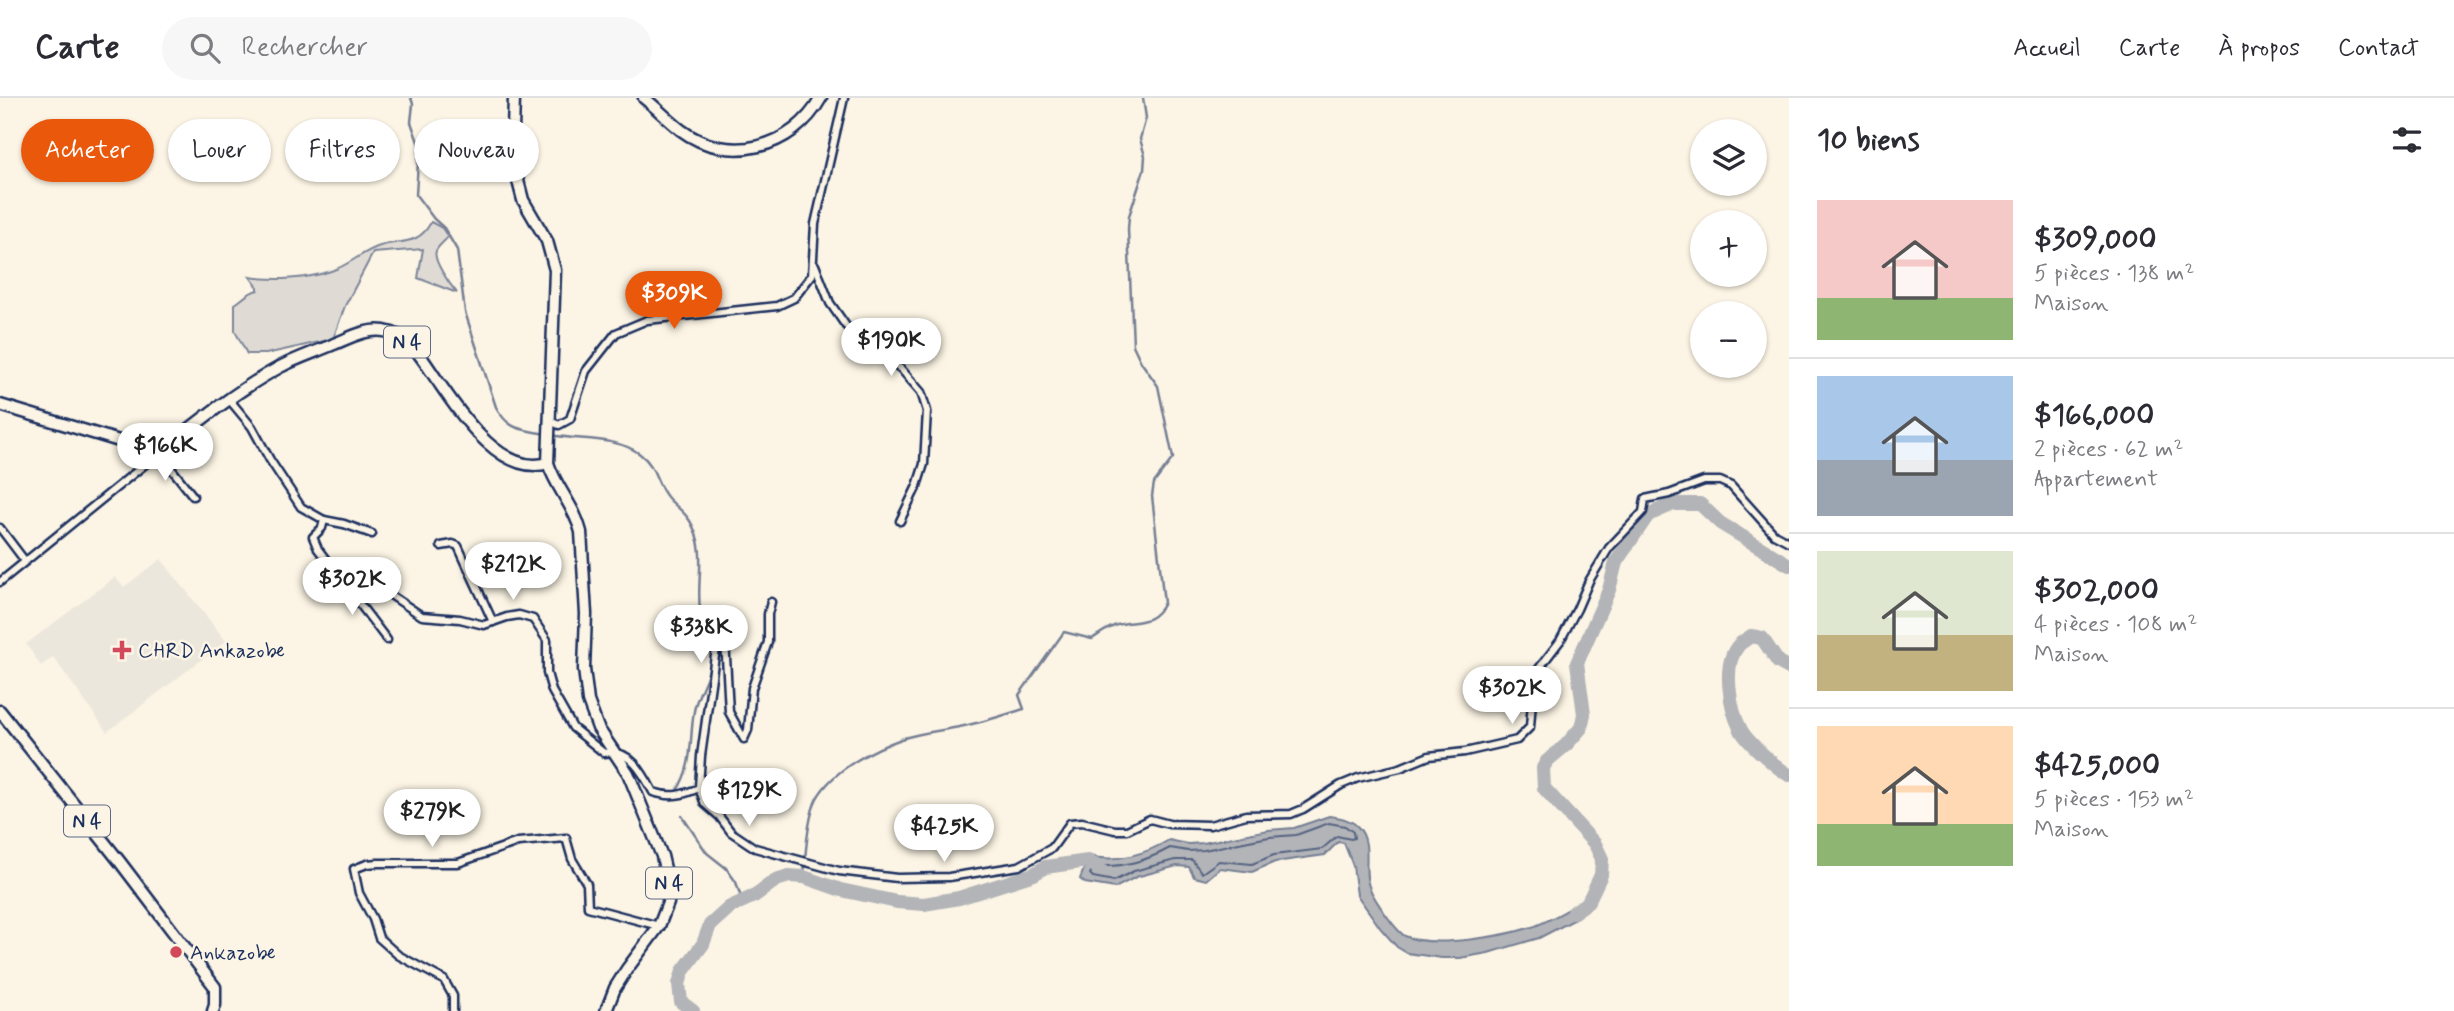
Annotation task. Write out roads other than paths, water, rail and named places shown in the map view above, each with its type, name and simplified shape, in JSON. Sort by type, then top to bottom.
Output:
[{"type":"main road","points":[[514,98],[513,130],[517,177],[523,200],[547,241],[555,270],[548,463]]},
{"type":"main road","points":[[644,98],[682,131],[711,146],[729,149],[747,149],[781,139],[821,98]]},
{"type":"main road","name":"N 4","points":[[159,453],[228,398],[290,362],[353,334],[382,331],[401,337],[418,349],[466,418],[493,450],[528,465],[537,467],[548,463],[553,478],[579,522],[581,531],[586,614],[584,669],[588,702],[598,728],[628,773],[662,856],[669,887],[668,903],[660,926],[627,969],[615,988],[606,1011]]},
{"type":"main road","points":[[0,405],[159,453]]},
{"type":"main road","name":"N 4","points":[[0,711],[215,987],[213,1011]]},
{"type":"street","points":[[550,425],[559,425],[570,419],[586,371],[616,333],[647,320],[777,306],[794,298],[812,275],[815,224],[844,98]]},
{"type":"street","points":[[813,260],[830,303],[846,326],[901,369],[921,392],[927,411],[924,464],[900,521]]},
{"type":"street","points":[[228,398],[252,427],[270,460],[302,507],[324,520],[372,534]]},
{"type":"street","points":[[0,582],[159,453],[193,496]]},
{"type":"street","points":[[771,602],[768,642],[752,688],[748,730],[744,739],[729,712],[725,638],[717,640],[701,755],[699,788],[705,804],[731,832],[755,848],[839,871],[897,878],[949,877],[988,873],[1030,862],[1052,848],[1070,823],[1082,822],[1115,830],[1127,830],[1150,819],[1169,824],[1210,825],[1246,815],[1291,814],[1358,778],[1400,768],[1429,756],[1465,752],[1510,742],[1522,736],[1530,727],[1534,676],[1560,641],[1588,581],[1609,548],[1643,512],[1645,499],[1670,494],[1704,481],[1720,481],[1736,491],[1774,534],[1789,542]]},
{"type":"street","points":[[324,520],[322,528],[313,537],[318,549],[387,640]]},
{"type":"street","points":[[0,528],[25,562]]},
{"type":"street","points":[[441,547],[453,544],[458,547],[493,622]]},
{"type":"street","points":[[338,577],[380,588],[422,615],[460,619],[484,625],[519,615],[533,619],[547,640],[547,673],[552,691],[573,728],[604,753],[612,751],[626,756],[639,767],[653,792],[664,796],[680,796],[699,788]]},
{"type":"street","points":[[453,1011],[453,996],[444,980],[398,955],[379,937],[359,892],[354,869],[367,864],[458,863],[518,842],[566,838],[572,859],[587,884],[588,907],[660,926]]},
{"type":"water","points":[[1329,816],[1352,822],[1363,834],[1370,889],[1391,921],[1405,936],[1432,941],[1487,937],[1520,931],[1539,924],[1585,900],[1592,904],[1572,921],[1539,938],[1488,953],[1442,958],[1407,953],[1397,947],[1381,929],[1357,895],[1353,866],[1344,843],[1338,842],[1325,855],[1275,862],[1252,872],[1220,868],[1206,880],[1194,877],[1189,867],[1177,866],[1136,877],[1115,888],[1085,883],[1080,879],[1089,856],[1120,858],[1141,853],[1169,840],[1188,844],[1203,843],[1268,830],[1294,828]]},
{"type":"waterway","points":[[411,98],[411,122],[419,145],[416,195],[444,228],[457,250],[465,312],[496,407],[511,425],[545,434]]},
{"type":"waterway","points":[[804,877],[807,837],[814,806],[824,788],[844,769],[867,754],[904,738],[955,728],[1024,709],[1019,695],[1064,632],[1092,639],[1113,626],[1150,618],[1164,603],[1152,496],[1154,483],[1173,458],[1158,386],[1133,345],[1128,229],[1129,216],[1144,170],[1145,156],[1140,139],[1146,118],[1143,98]]},
{"type":"waterway","points":[[552,435],[620,444],[640,454],[650,464],[664,492],[688,517],[699,543],[700,609],[711,661],[694,711],[686,772],[676,792]]},
{"type":"waterway","points":[[1574,912],[1588,902],[1601,875],[1602,859],[1595,844],[1544,788],[1543,768],[1581,728],[1584,714],[1577,663],[1609,590],[1616,562],[1648,515],[1673,504],[1700,504],[1720,523],[1789,565]]},
{"type":"waterway","points":[[1789,668],[1778,662],[1762,638],[1751,636],[1739,645],[1733,654],[1729,675],[1731,699],[1741,730],[1749,741],[1789,775]]},
{"type":"waterway","points":[[682,816],[707,853],[726,868],[736,882],[742,901]]},
{"type":"waterway","points":[[693,1011],[681,1002],[679,984],[683,971],[703,944],[710,925],[730,907],[754,896],[776,880],[789,876],[804,877],[841,890],[897,902],[924,904],[959,898],[1034,874],[1045,867],[1088,861],[1101,870]]},
{"type":"place","name":"CHRD Ankazobe","points":[[122,650]]},
{"type":"place","name":"Ankazobe","points":[[176,952]]}]
